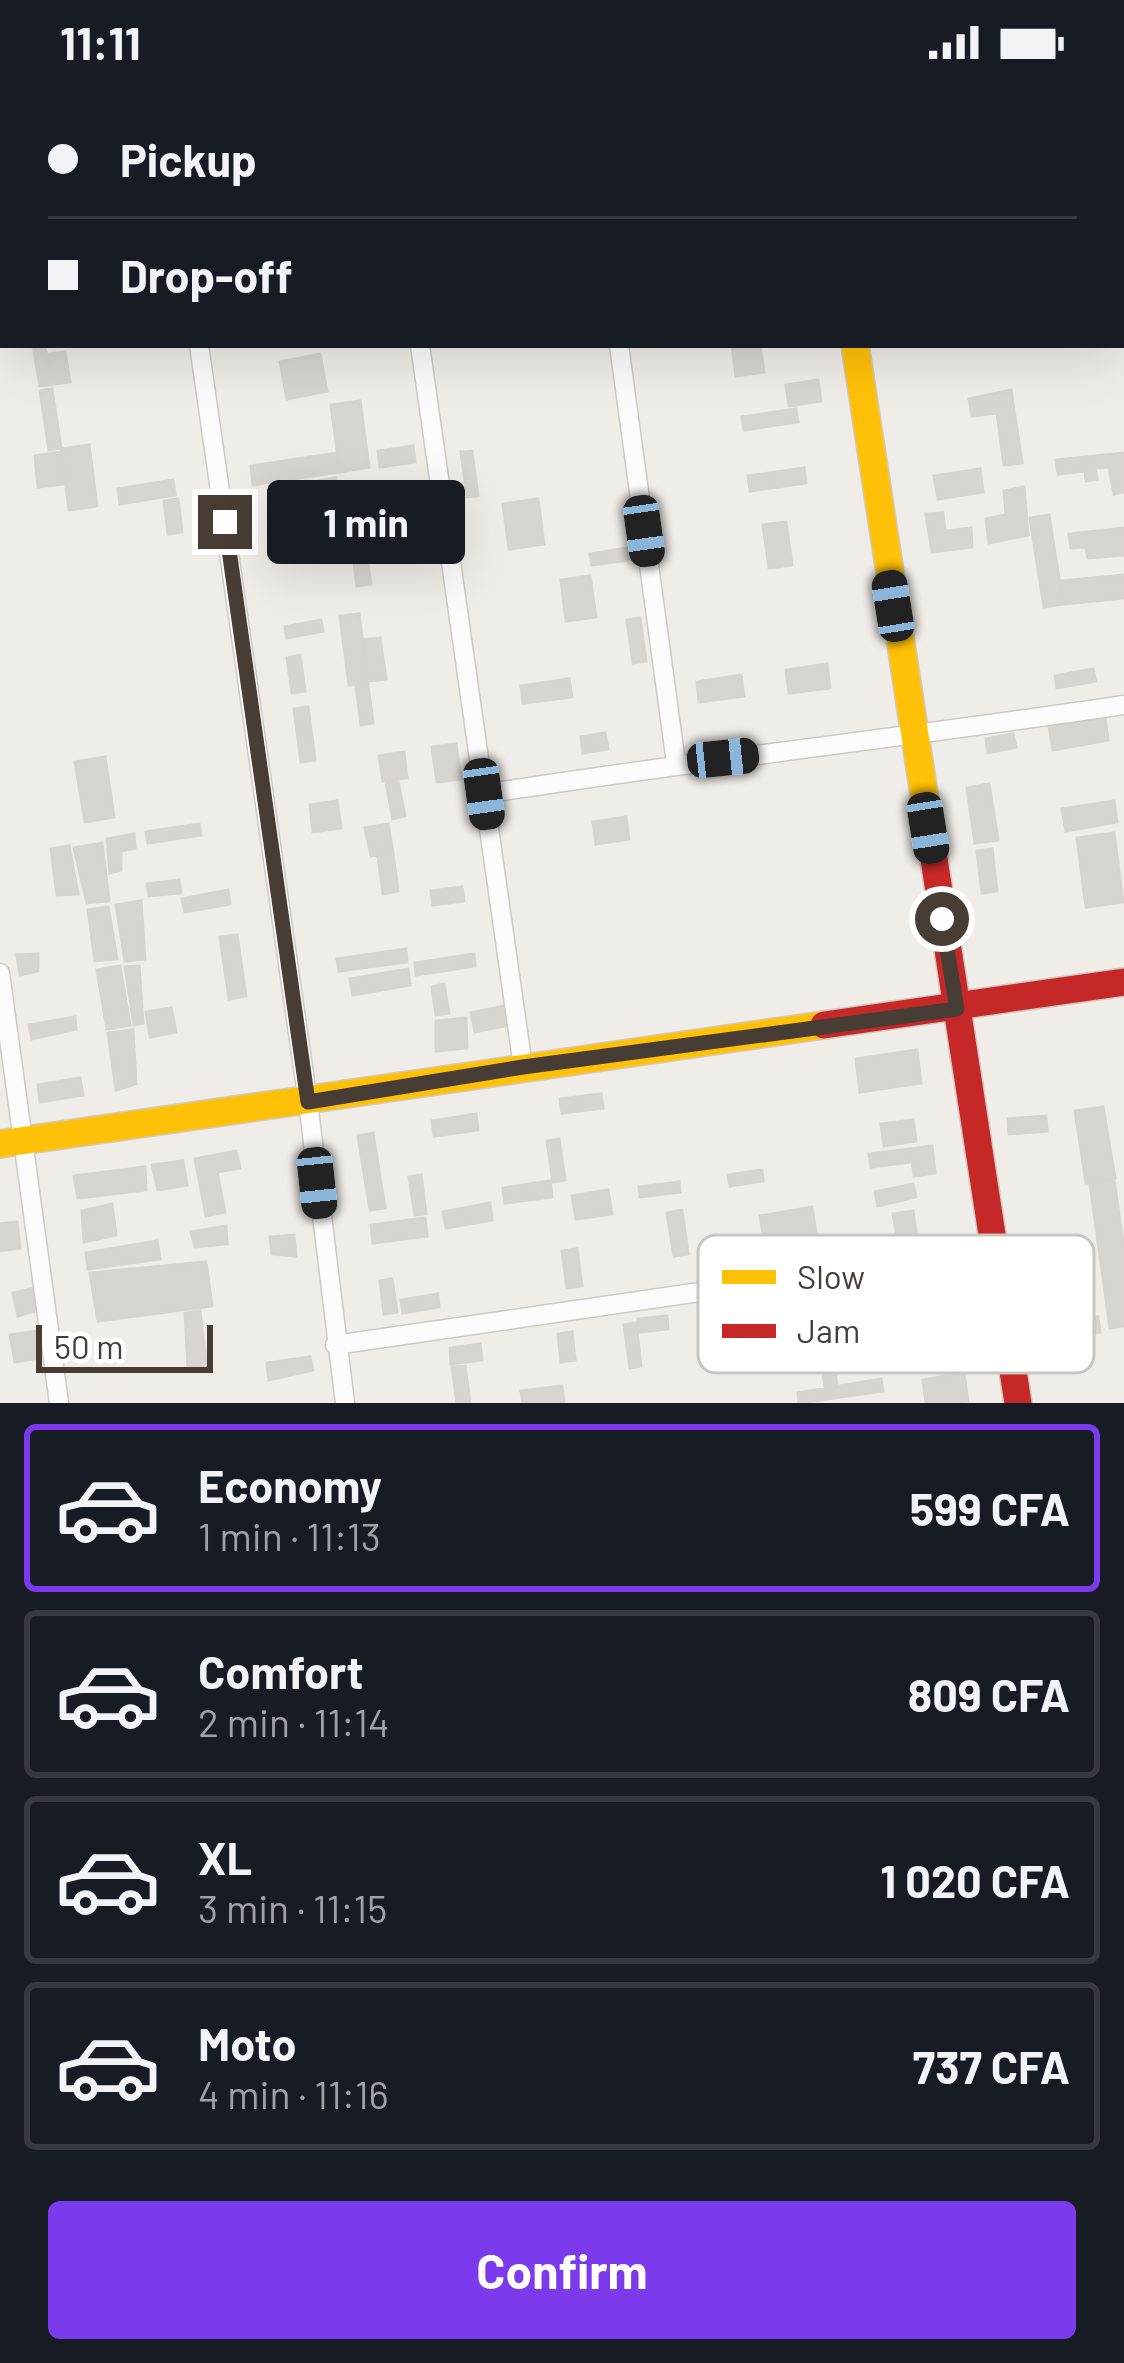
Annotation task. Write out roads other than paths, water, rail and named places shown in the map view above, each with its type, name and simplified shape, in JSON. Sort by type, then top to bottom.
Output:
[{"type":"street","points":[[199,348],[308,1102],[345,1403]]},
{"type":"street","points":[[420,348],[523,1067]]},
{"type":"street","points":[[619,348],[676,763]]},
{"type":"street","points":[[854,348],[994,1235]]},
{"type":"street","points":[[484,794],[676,763],[913,737],[1124,705]]},
{"type":"street","points":[[0,973],[12,1142],[58,1403]]},
{"type":"street","points":[[12,1142],[1124,982]]},
{"type":"street","points":[[335,1345],[698,1292]]},
{"type":"street","points":[[1014,1373],[1018,1403]]}]
